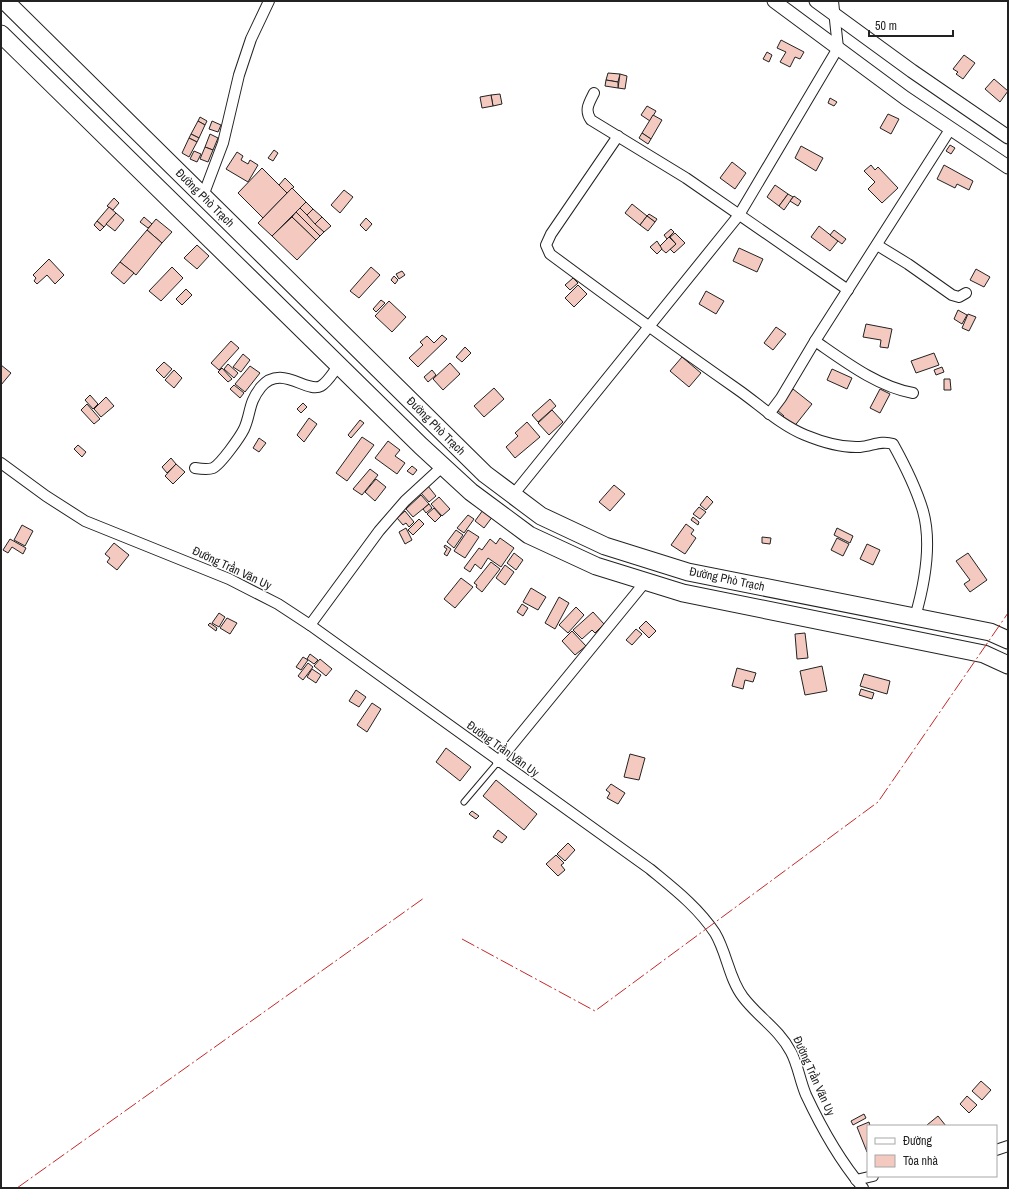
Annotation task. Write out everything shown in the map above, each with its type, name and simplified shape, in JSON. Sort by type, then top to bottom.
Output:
[{"type":"highway","name":"Đường Phò Trạch","points":[[5,1],[485,474],[541,516],[605,546],[688,572],[990,632],[1008,640]]},
{"type":"highway","name":"Đường Phò Trạch","points":[[1,34],[443,466],[472,492],[529,535],[596,566],[683,593],[984,654],[1008,665]]},
{"type":"street","points":[[203,196],[223,142],[239,75],[251,39],[269,1]]},
{"type":"street","points":[[774,1],[838,48],[1008,167]]},
{"type":"street","points":[[816,1],[912,72],[1008,137]]},
{"type":"street","points":[[513,495],[739,215],[838,48],[836,16],[833,1]]},
{"type":"street","points":[[594,94],[587,107],[588,116],[591,120],[686,178],[848,290]]},
{"type":"street","points":[[769,414],[781,398],[815,341],[951,128]]},
{"type":"street","points":[[618,136],[551,234],[546,245],[550,254],[648,328],[757,402],[769,414],[790,428],[839,446],[861,447],[886,442],[893,444],[923,511],[926,537],[925,567],[922,592],[915,617]]},
{"type":"street","points":[[877,245],[908,264],[952,295],[959,297],[966,293]]},
{"type":"street","points":[[815,341],[852,366],[893,388],[913,393]]},
{"type":"street","points":[[195,468],[209,469],[217,466],[243,431],[252,400],[266,383],[276,379],[290,378],[311,387],[318,387],[323,384],[338,365]]},
{"type":"street","name":"Đường Trần Văn Uy","points":[[1,463],[46,496],[85,521],[229,579],[278,604],[310,625],[498,762],[650,869],[689,902],[715,934],[742,996],[775,1028],[786,1043],[795,1060],[806,1094],[828,1136],[856,1180],[863,1188]]},
{"type":"street","points":[[310,625],[379,531],[405,501],[443,466]]},
{"type":"street","points":[[498,762],[646,581]]},
{"type":"street","points":[[997,1150],[1008,1146]]},
{"type":"street","points":[[856,1180],[869,1177]]},
{"type":"lane","points":[[464,802],[498,762]]},
{"type":"building","points":[[781,40],[804,52],[800,59],[795,57],[790,67],[780,62],[786,52],[777,48]]},
{"type":"building","points":[[767,52],[772,55],[769,62],[763,59]]},
{"type":"building","points":[[964,55],[975,63],[963,79],[956,74],[958,72],[953,69]]},
{"type":"building","points":[[608,73],[620,74],[618,82],[606,80]]},
{"type":"building","points":[[620,74],[627,76],[625,89],[618,88]]},
{"type":"building","points":[[994,79],[1008,91],[1000,102],[985,89]]},
{"type":"building","points":[[606,80],[618,82],[618,88],[605,86]]},
{"type":"building","points":[[500,94],[502,104],[493,106],[491,95]]},
{"type":"building","points":[[491,95],[493,106],[482,108],[480,97]]},
{"type":"building","points":[[830,98],[837,102],[834,106],[828,103]]},
{"type":"building","points":[[647,106],[656,111],[650,121],[641,115]]},
{"type":"building","points":[[888,114],[899,119],[891,134],[880,128]]},
{"type":"building","points":[[653,115],[662,120],[651,139],[642,133]]},
{"type":"building","points":[[200,117],[207,121],[205,125],[198,121]]},
{"type":"building","points":[[198,121],[205,125],[199,138],[191,134]]},
{"type":"building","points":[[212,121],[221,125],[218,132],[209,129]]},
{"type":"building","points":[[642,133],[651,139],[648,144],[639,138]]},
{"type":"building","points":[[191,134],[199,138],[197,142],[189,138]]},
{"type":"building","points":[[210,134],[218,138],[213,150],[205,147]]},
{"type":"building","points":[[189,138],[197,142],[189,157],[182,153]]},
{"type":"building","points":[[950,145],[955,148],[951,154],[946,151]]},
{"type":"building","points":[[801,146],[823,158],[816,171],[795,158]]},
{"type":"building","points":[[205,147],[213,150],[208,162],[200,159]]},
{"type":"building","points":[[274,150],[278,153],[273,161],[268,158]]},
{"type":"building","points":[[194,151],[201,154],[197,162],[190,159]]},
{"type":"building","points":[[237,152],[243,156],[241,160],[248,164],[250,160],[258,165],[248,182],[226,169]]},
{"type":"building","points":[[732,162],[746,173],[735,189],[720,178]]},
{"type":"building","points":[[871,165],[875,170],[878,167],[898,188],[882,203],[868,189],[875,182],[864,171]]},
{"type":"building","points":[[944,165],[973,181],[969,190],[957,184],[955,188],[937,179]]},
{"type":"building","points":[[262,168],[287,193],[263,218],[238,193]]},
{"type":"building","points":[[285,178],[294,187],[287,193],[279,185]]},
{"type":"building","points":[[775,185],[788,194],[779,206],[767,197]]},
{"type":"building","points":[[292,188],[306,202],[272,236],[258,223]]},
{"type":"building","points":[[344,190],[353,197],[340,213],[331,205]]},
{"type":"building","points":[[788,194],[793,197],[784,210],[779,206]]},
{"type":"building","points":[[794,196],[801,201],[798,206],[790,201]]},
{"type":"building","points":[[114,198],[119,203],[113,210],[107,206]]},
{"type":"building","points":[[306,202],[313,209],[307,215],[300,208]]},
{"type":"building","points":[[632,204],[647,216],[640,225],[625,213]]},
{"type":"building","points":[[109,207],[116,213],[104,227],[97,221]]},
{"type":"building","points":[[300,208],[324,232],[320,236],[296,212]]},
{"type":"building","points":[[313,209],[322,217],[315,224],[307,215]]},
{"type":"building","points":[[296,212],[320,236],[316,240],[292,217]]},
{"type":"building","points":[[116,213],[124,220],[115,231],[106,224]]},
{"type":"building","points":[[649,214],[657,219],[655,222],[647,216]]},
{"type":"building","points":[[647,216],[655,222],[648,231],[640,225]]},
{"type":"building","points":[[144,217],[152,224],[148,228],[140,222]]},
{"type":"building","points":[[292,217],[316,240],[297,260],[272,236]]},
{"type":"building","points":[[322,217],[331,226],[324,232],[315,224]]},
{"type":"building","points":[[366,218],[372,224],[366,231],[360,225]]},
{"type":"building","points":[[156,219],[172,232],[162,243],[147,230]]},
{"type":"building","points":[[97,221],[104,227],[100,231],[94,225]]},
{"type":"building","points":[[819,226],[838,241],[830,251],[811,237]]},
{"type":"building","points":[[671,229],[674,232],[667,239],[664,235]]},
{"type":"building","points":[[147,230],[162,243],[136,275],[120,262]]},
{"type":"building","points":[[834,230],[846,239],[842,244],[830,235]]},
{"type":"building","points":[[675,233],[685,243],[674,253],[670,249],[676,244],[670,237]]},
{"type":"building","points":[[669,237],[676,244],[666,253],[659,247]]},
{"type":"building","points":[[657,241],[662,249],[657,254],[650,247]]},
{"type":"building","points":[[197,245],[209,256],[197,269],[184,258]]},
{"type":"building","points":[[739,248],[763,259],[757,272],[733,261]]},
{"type":"building","points":[[49,259],[64,275],[55,284],[47,275],[37,284],[34,281],[36,278],[33,275]]},
{"type":"building","points":[[120,262],[134,273],[124,284],[111,273]]},
{"type":"building","points":[[172,267],[183,278],[161,301],[149,291]]},
{"type":"building","points":[[371,267],[380,275],[359,298],[350,291]]},
{"type":"building","points":[[976,269],[990,277],[984,287],[970,280]]},
{"type":"building","points":[[402,271],[405,275],[399,279],[396,274]]},
{"type":"building","points":[[394,276],[398,280],[395,284],[391,280]]},
{"type":"building","points":[[573,278],[578,283],[570,290],[565,285]]},
{"type":"building","points":[[578,285],[587,294],[574,307],[565,298]]},
{"type":"building","points":[[186,289],[192,295],[182,305],[176,299]]},
{"type":"building","points":[[706,291],[724,301],[716,314],[699,304]]},
{"type":"building","points":[[381,300],[385,303],[376,312],[373,309]]},
{"type":"building","points":[[389,301],[406,317],[392,332],[375,316]]},
{"type":"building","points":[[958,310],[967,315],[962,324],[954,319]]},
{"type":"building","points":[[968,314],[976,317],[969,331],[962,328]]},
{"type":"building","points":[[866,324],[892,329],[888,348],[880,347],[881,340],[863,337]]},
{"type":"building","points":[[776,327],[786,334],[773,350],[764,343]]},
{"type":"building","points":[[442,335],[447,339],[418,367],[409,358],[423,345],[420,342],[427,336],[434,343]]},
{"type":"building","points":[[231,341],[239,348],[219,370],[211,363]]},
{"type":"building","points":[[465,347],[471,353],[462,362],[456,357]]},
{"type":"building","points":[[934,353],[939,365],[916,373],[911,361]]},
{"type":"building","points":[[243,354],[250,360],[241,372],[233,367]]},
{"type":"building","points":[[682,357],[701,373],[689,387],[670,371]]},
{"type":"building","points":[[164,362],[172,369],[164,378],[156,370]]},
{"type":"building","points":[[450,363],[460,374],[443,390],[433,379]]},
{"type":"building","points":[[228,364],[238,373],[234,378],[224,369]]},
{"type":"building","points":[[1,365],[11,373],[1,385]]},
{"type":"building","points":[[250,366],[260,373],[245,392],[235,384]]},
{"type":"building","points":[[942,367],[944,372],[936,375],[934,370]]},
{"type":"building","points":[[222,368],[232,379],[228,382],[218,372]]},
{"type":"building","points":[[832,369],[852,378],[847,389],[827,380]]},
{"type":"building","points":[[174,370],[182,378],[174,388],[165,380]]},
{"type":"building","points":[[432,370],[436,375],[428,382],[424,377]]},
{"type":"building","points":[[944,379],[950,379],[951,390],[944,390]]},
{"type":"building","points":[[234,385],[244,393],[240,398],[230,389]]},
{"type":"building","points":[[494,388],[504,399],[484,417],[474,406]]},
{"type":"building","points":[[793,389],[812,404],[793,428],[781,419],[784,416],[777,410]]},
{"type":"building","points":[[880,389],[890,394],[880,413],[870,408]]},
{"type":"building","points":[[90,395],[98,404],[93,409],[85,400]]},
{"type":"building","points":[[106,397],[114,406],[101,417],[94,409]]},
{"type":"building","points":[[550,399],[556,406],[538,422],[532,415]]},
{"type":"building","points":[[303,403],[307,407],[301,413],[297,409]]},
{"type":"building","points":[[87,404],[100,419],[94,424],[81,410]]},
{"type":"building","points":[[552,410],[563,422],[549,435],[538,423]]},
{"type":"building","points":[[309,418],[317,424],[304,442],[297,435]]},
{"type":"building","points":[[360,420],[364,423],[351,438],[348,435]]},
{"type":"building","points":[[527,422],[540,437],[515,458],[506,447],[518,436],[515,433]]},
{"type":"building","points":[[362,437],[374,445],[347,481],[336,473]]},
{"type":"building","points":[[259,438],[266,443],[259,452],[253,448]]},
{"type":"building","points":[[388,441],[400,450],[395,456],[405,463],[397,474],[375,458]]},
{"type":"building","points":[[78,445],[86,452],[82,457],[74,449]]},
{"type":"building","points":[[171,458],[176,464],[167,473],[162,467]]},
{"type":"building","points":[[176,464],[185,472],[173,484],[165,476]]},
{"type":"building","points":[[412,466],[417,470],[413,475],[407,471]]},
{"type":"building","points":[[370,469],[378,475],[362,495],[353,489]]},
{"type":"building","points":[[376,479],[386,487],[375,501],[365,492]]},
{"type":"building","points":[[614,485],[625,494],[610,511],[599,502]]},
{"type":"building","points":[[428,486],[436,496],[429,502],[421,493]]},
{"type":"building","points":[[421,495],[429,504],[413,517],[406,509]]},
{"type":"building","points":[[707,496],[713,502],[706,510],[700,505]]},
{"type":"building","points":[[439,497],[450,509],[442,516],[431,504]]},
{"type":"building","points":[[429,504],[432,508],[426,513],[423,509]]},
{"type":"building","points":[[699,507],[706,512],[700,519],[693,514]]},
{"type":"building","points":[[434,508],[441,516],[435,522],[427,514]]},
{"type":"building","points":[[483,510],[493,516],[484,528],[475,521]]},
{"type":"building","points":[[405,511],[414,522],[409,527],[406,523],[403,525],[397,518]]},
{"type":"building","points":[[468,515],[474,519],[464,533],[457,528]]},
{"type":"building","points":[[693,517],[699,522],[698,525],[691,520]]},
{"type":"building","points":[[419,519],[424,524],[413,535],[408,530]]},
{"type":"building","points":[[686,524],[694,530],[691,534],[696,538],[685,554],[671,545]]},
{"type":"building","points":[[22,525],[33,531],[25,546],[14,540]]},
{"type":"building","points":[[406,528],[412,540],[405,544],[399,532]]},
{"type":"building","points":[[837,528],[853,536],[850,543],[834,535]]},
{"type":"building","points":[[456,530],[463,535],[454,548],[447,542]]},
{"type":"building","points":[[468,530],[479,537],[465,558],[454,551]]},
{"type":"building","points":[[762,537],[771,538],[770,544],[762,543]]},
{"type":"building","points":[[500,538],[514,548],[501,567],[488,558],[481,569],[475,564],[470,572],[464,568],[479,548],[482,550],[490,539],[496,544]]},
{"type":"building","points":[[837,538],[849,544],[843,556],[831,550]]},
{"type":"building","points":[[10,539],[26,548],[23,554],[12,547],[8,553],[3,550]]},
{"type":"building","points":[[114,543],[129,555],[117,570],[107,562],[110,558],[105,554]]},
{"type":"building","points":[[867,544],[880,550],[873,565],[860,559]]},
{"type":"building","points":[[445,545],[451,549],[447,556],[444,554],[447,549],[444,547]]},
{"type":"building","points":[[514,553],[523,560],[516,570],[507,563]]},
{"type":"building","points":[[968,553],[987,580],[970,592],[964,584],[970,580],[956,561]]},
{"type":"building","points":[[491,562],[500,569],[482,592],[474,583]]},
{"type":"building","points":[[505,565],[514,572],[505,585],[496,578]]},
{"type":"building","points":[[461,578],[473,587],[455,608],[444,599]]},
{"type":"building","points":[[531,588],[546,597],[538,610],[523,602]]},
{"type":"building","points":[[559,597],[569,603],[555,629],[545,623]]},
{"type":"building","points":[[522,604],[528,608],[523,616],[517,612]]},
{"type":"building","points":[[576,607],[584,615],[568,633],[559,625]]},
{"type":"building","points":[[593,612],[604,624],[595,633],[592,630],[582,639],[573,630]]},
{"type":"building","points":[[219,613],[225,617],[219,627],[212,623]]},
{"type":"building","points":[[227,618],[237,623],[230,634],[220,628]]},
{"type":"building","points":[[646,621],[656,631],[649,638],[639,628]]},
{"type":"building","points":[[210,623],[217,628],[216,631],[208,625]]},
{"type":"building","points":[[636,629],[642,634],[632,645],[626,640]]},
{"type":"building","points":[[572,631],[586,646],[575,655],[562,641]]},
{"type":"building","points":[[805,633],[808,658],[797,659],[795,634]]},
{"type":"building","points":[[310,654],[318,660],[314,664],[307,659]]},
{"type":"building","points":[[303,657],[308,660],[301,670],[296,667]]},
{"type":"building","points":[[320,659],[332,669],[326,676],[314,666]]},
{"type":"building","points":[[308,663],[313,667],[303,680],[298,676]]},
{"type":"building","points":[[822,666],[827,691],[805,695],[800,671]]},
{"type":"building","points":[[737,668],[756,673],[753,682],[745,680],[743,689],[732,686]]},
{"type":"building","points":[[312,669],[321,675],[316,683],[307,677]]},
{"type":"building","points":[[864,674],[890,681],[887,694],[860,686]]},
{"type":"building","points":[[861,689],[874,693],[872,699],[859,695]]},
{"type":"building","points":[[356,690],[366,697],[359,707],[349,701]]},
{"type":"building","points":[[372,703],[381,709],[367,732],[357,725]]},
{"type":"building","points":[[446,748],[471,767],[460,781],[436,762]]},
{"type":"building","points":[[630,754],[645,758],[639,780],[624,777]]},
{"type":"building","points":[[496,780],[537,814],[524,830],[483,796]]},
{"type":"building","points":[[611,784],[625,793],[618,804],[607,798],[610,793],[606,790]]},
{"type":"building","points":[[472,811],[479,816],[476,819],[469,814]]},
{"type":"building","points":[[498,830],[507,837],[502,843],[493,837]]},
{"type":"building","points":[[568,843],[575,850],[565,861],[557,854]]},
{"type":"building","points":[[556,855],[564,863],[561,865],[565,870],[558,876],[546,864]]},
{"type":"building","points":[[981,1081],[991,1090],[982,1100],[972,1091]]},
{"type":"building","points":[[967,1096],[977,1105],[969,1113],[960,1104]]},
{"type":"building","points":[[864,1114],[866,1118],[853,1125],[851,1121]]},
{"type":"building","points":[[938,1116],[945,1125],[927,1125]]},
{"type":"building","points":[[869,1122],[870,1125],[867,1125],[867,1152],[857,1127]]},
{"type":"power","points":[[462,939],[595,1011],[878,802],[1008,613]]},
{"type":"power","points":[[17,1188],[424,898]]}]
